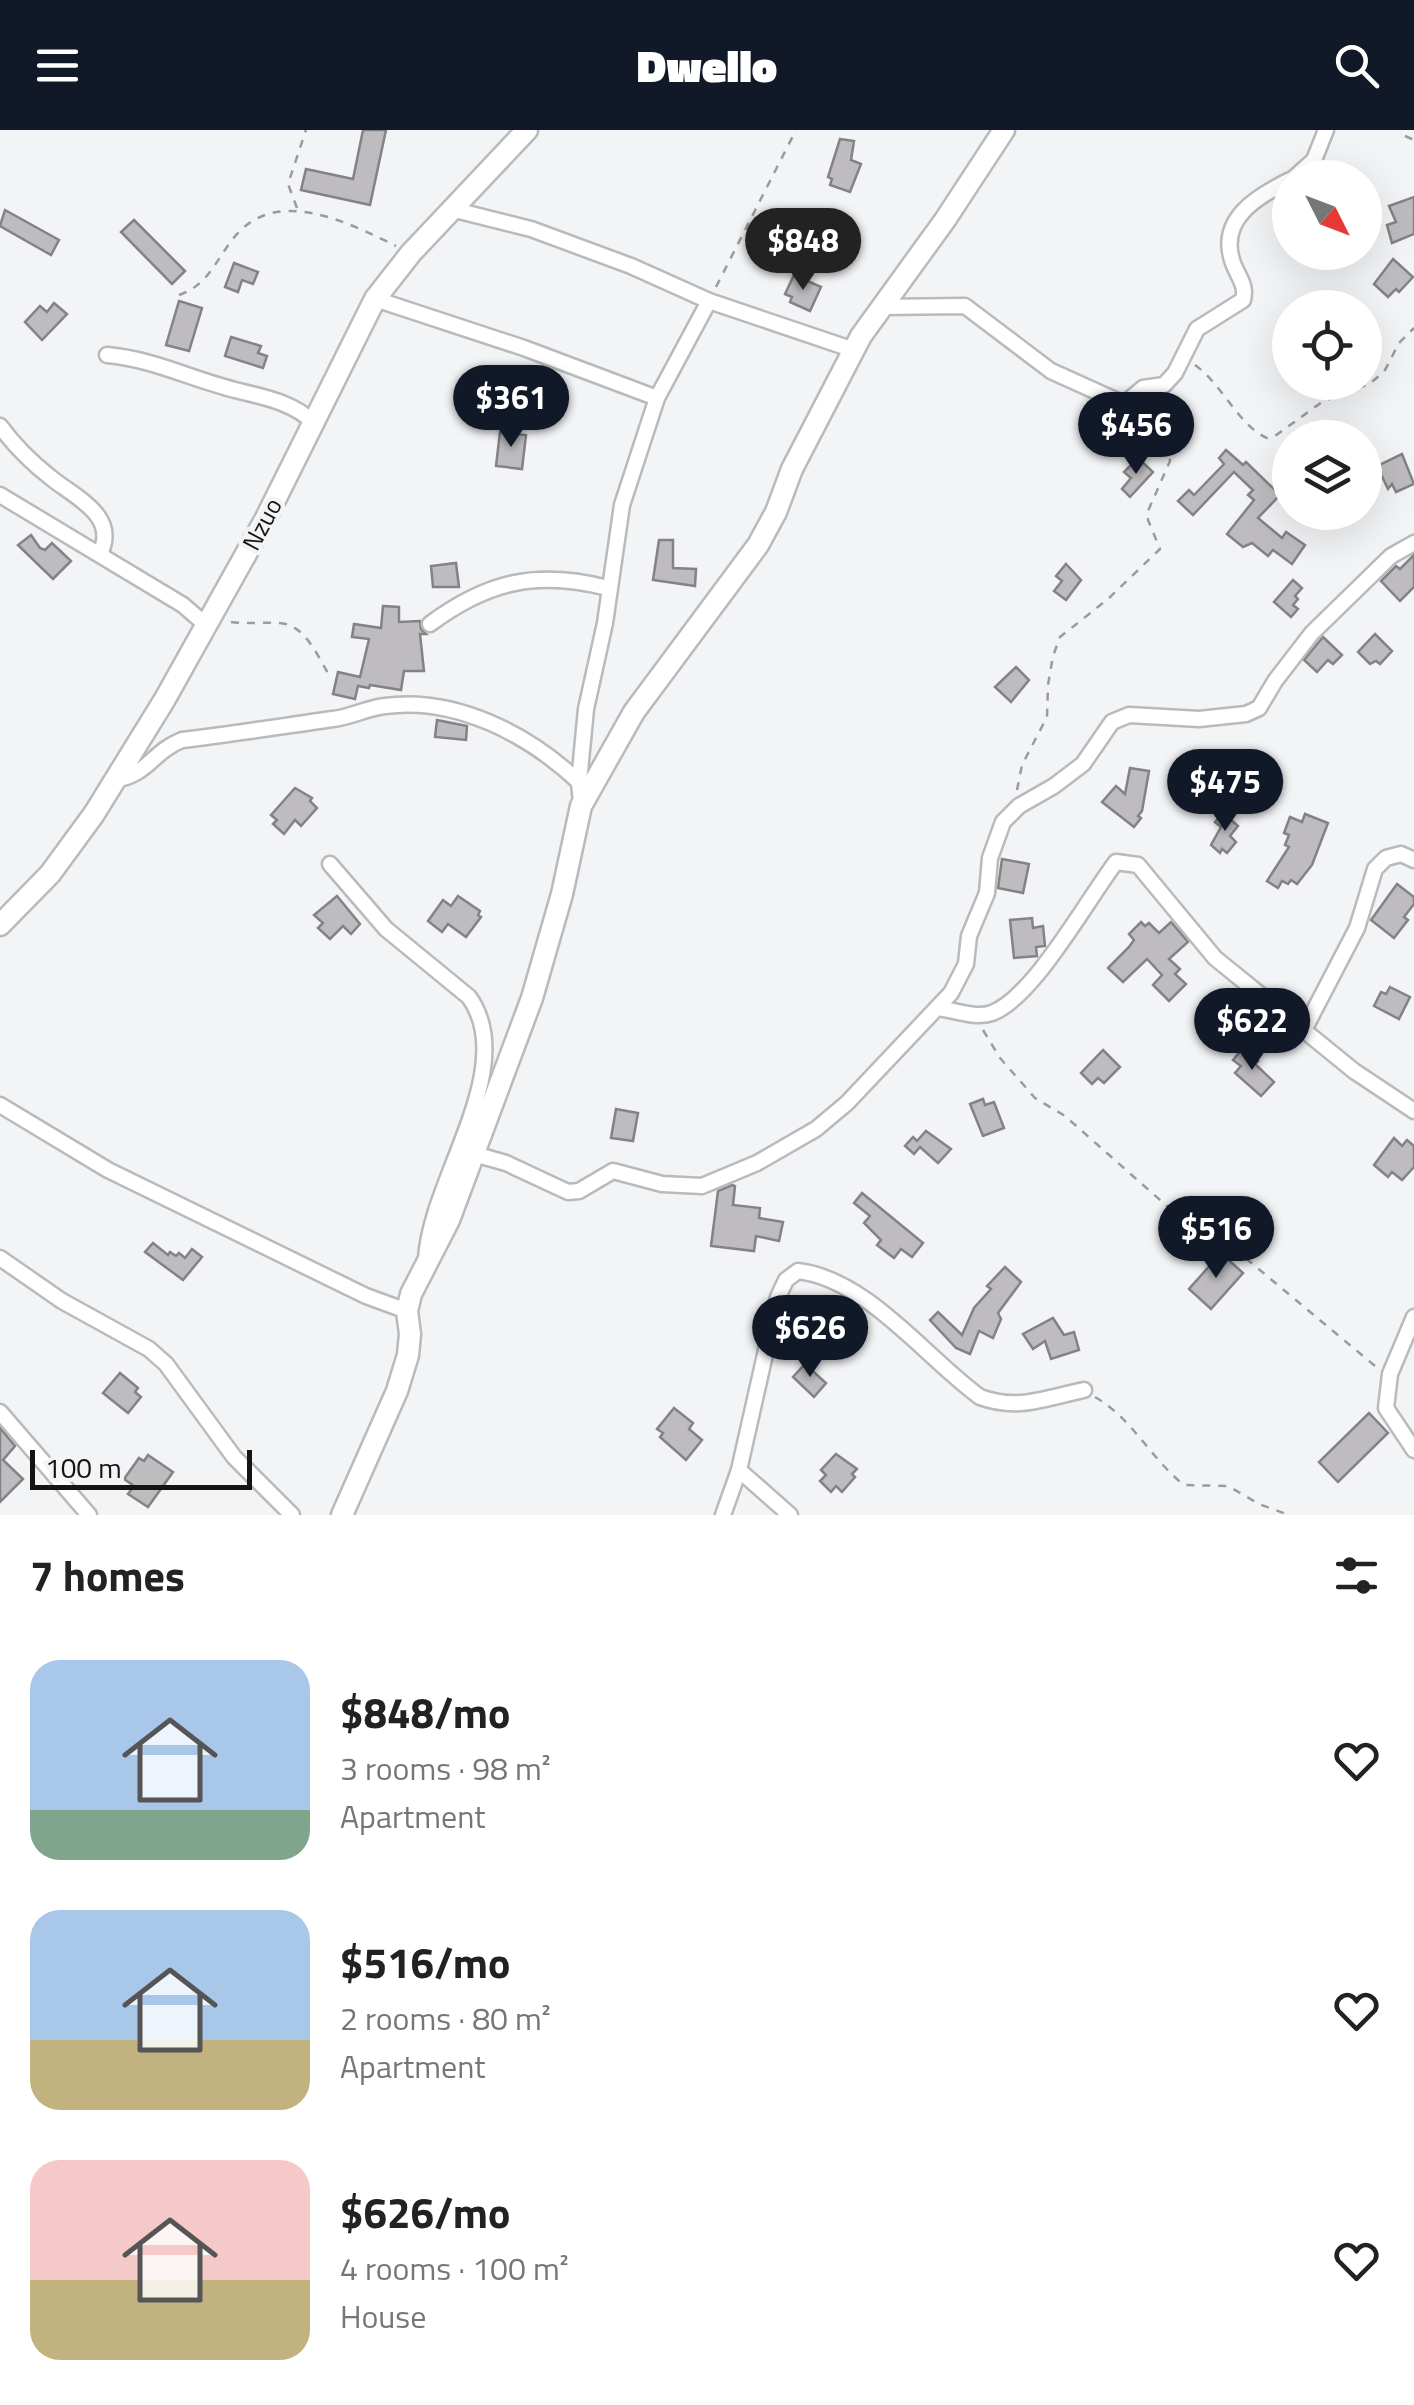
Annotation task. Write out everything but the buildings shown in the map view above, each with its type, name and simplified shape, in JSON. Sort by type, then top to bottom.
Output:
[{"type":"street","name":"Nzuo","points":[[0,925],[50,874],[114,780],[208,621],[375,299],[411,253],[528,130]]},
{"type":"street","points":[[581,806],[634,712],[758,545],[854,350],[1004,130]]},
{"type":"street","points":[[1312,160],[1326,130]]},
{"type":"street","points":[[880,307],[965,306],[1052,371],[1120,404],[1126,403],[1143,388],[1160,386],[1171,378],[1197,329],[1240,304],[1244,284],[1230,252],[1232,236],[1241,213],[1252,200],[1272,190]]},
{"type":"street","points":[[451,210],[531,229],[631,266],[709,301],[854,350]]},
{"type":"street","points":[[375,299],[524,348],[657,398]]},
{"type":"street","points":[[342,1515],[408,1355],[408,1311],[426,1261],[449,1220],[532,998],[562,894],[581,806],[579,782],[586,708],[605,622],[622,505],[657,398],[709,301]]},
{"type":"street","points":[[106,355],[140,359],[259,394],[293,408],[314,423]]},
{"type":"street","points":[[0,426],[50,477],[96,511],[105,538],[100,554]]},
{"type":"street","points":[[0,494],[208,621]]},
{"type":"street","points":[[474,1154],[506,1163],[568,1192],[578,1191],[613,1171],[662,1184],[702,1186],[758,1163],[816,1129],[847,1104],[951,993],[966,964],[969,936],[990,880],[988,870],[1002,822],[1019,806],[1083,764],[1112,722],[1129,714],[1221,718],[1259,708],[1312,633],[1390,556],[1414,543]]},
{"type":"street","points":[[430,624],[484,591],[514,582],[546,578],[608,588]]},
{"type":"street","points":[[114,780],[134,777],[167,746],[182,740],[351,716],[383,706],[419,705],[462,713],[496,725],[560,764],[579,782]]},
{"type":"street","points":[[1304,1030],[1357,928],[1375,869],[1386,858],[1401,854],[1414,860]]},
{"type":"street","points":[[938,1008],[990,1014],[1013,1000],[1052,955],[1116,862],[1127,862],[1138,865],[1151,878],[1215,958],[1354,1071],[1414,1111]]},
{"type":"street","points":[[330,864],[386,930],[469,997],[485,1033],[486,1060],[461,1148],[430,1222],[426,1261]]},
{"type":"street","points":[[0,1104],[108,1170],[366,1296],[408,1311]]},
{"type":"street","points":[[0,1258],[62,1301],[149,1349],[175,1376],[234,1457],[292,1515]]},
{"type":"street","points":[[723,1515],[738,1470],[778,1297],[786,1280],[798,1271],[813,1273],[876,1307],[980,1397],[1016,1406],[1084,1390]]},
{"type":"street","points":[[1414,1317],[1390,1374],[1386,1408],[1414,1450]]},
{"type":"street","points":[[0,1412],[89,1515]]},
{"type":"street","points":[[738,1470],[790,1515]]},
{"type":"path","points":[[297,210],[288,184],[306,130]]},
{"type":"path","points":[[709,301],[796,130]]},
{"type":"path","points":[[1405,136],[1414,140]]},
{"type":"path","points":[[179,295],[208,277],[234,236],[253,219],[297,210],[342,219],[411,253]]},
{"type":"path","points":[[1183,357],[1212,379],[1250,427],[1267,438],[1322,402],[1369,384],[1384,372],[1400,342],[1414,328]]},
{"type":"path","points":[[1019,806],[1022,766],[1048,717],[1048,685],[1060,637],[1108,600],[1160,548],[1148,520],[1148,511],[1170,461],[1166,408],[1160,386]]},
{"type":"path","points":[[208,621],[288,624],[304,635],[331,678]]},
{"type":"path","points":[[974,1015],[1026,1091],[1084,1130],[1176,1215],[1237,1251],[1367,1361],[1390,1374]]},
{"type":"path","points":[[1084,1390],[1116,1410],[1142,1444],[1184,1485],[1228,1486],[1288,1515]]}]
